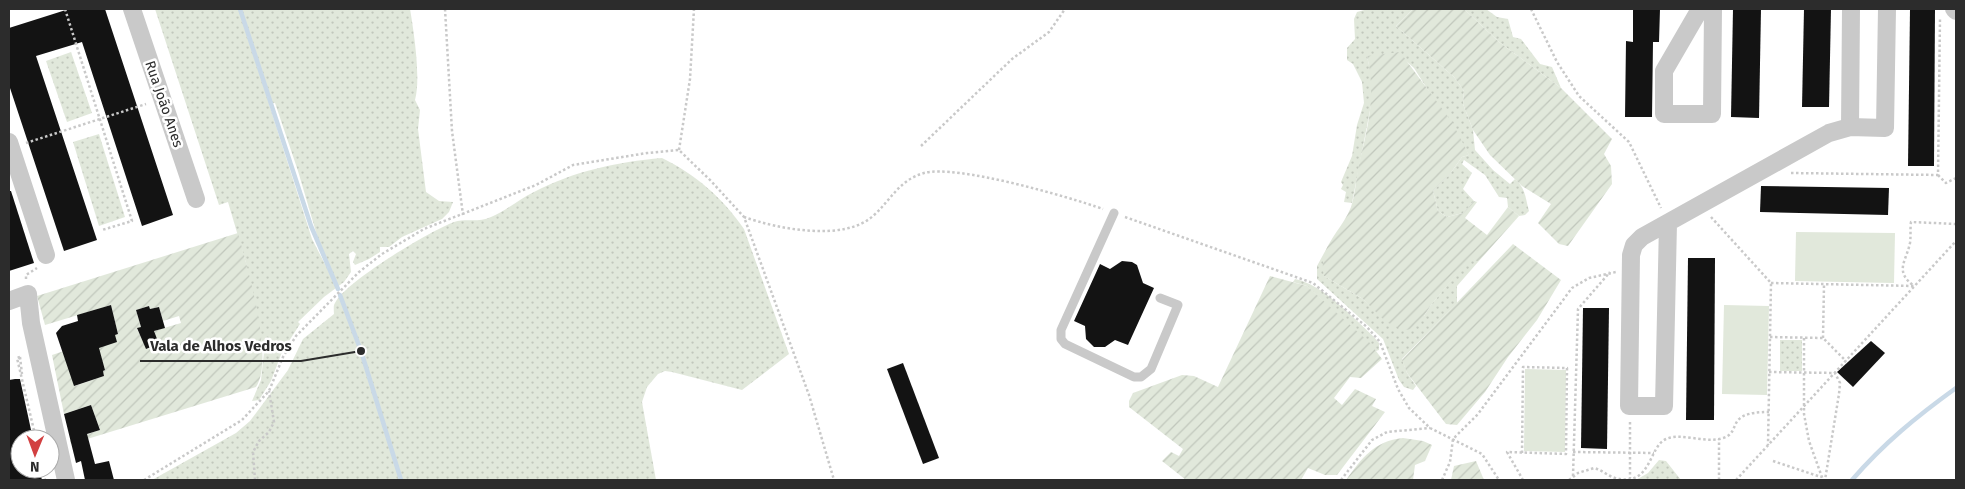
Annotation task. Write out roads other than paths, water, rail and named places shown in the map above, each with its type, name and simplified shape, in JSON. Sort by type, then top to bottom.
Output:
[{"type":"street","name":"Rua João Anes","points":[[132,9],[196,199]]},
{"type":"street","points":[[1700,9],[1664,71],[1664,114],[1712,114],[1713,9]]},
{"type":"street","points":[[1850,127],[1851,9]]},
{"type":"street","points":[[1668,223],[1664,406],[1629,406],[1631,254],[1634,245],[1642,237],[1829,134],[1850,127],[1885,128],[1887,9]]},
{"type":"street","points":[[10,145],[46,255]]},
{"type":"street","points":[[9,301],[28,294],[31,323],[66,480]]},
{"type":"lane","points":[[1114,213],[1061,330],[1061,339],[1065,344],[1134,377],[1141,377],[1151,369],[1178,305],[1160,298]]},
{"type":"waterway","points":[[240,9],[311,226],[338,289]]},
{"type":"waterway","points":[[340,295],[361,351],[401,480]]},
{"type":"waterway","points":[[1852,480],[1901,431],[1956,388]]},
{"type":"place","name":"Vala de Alhos Vedros","points":[[361,351]]}]
